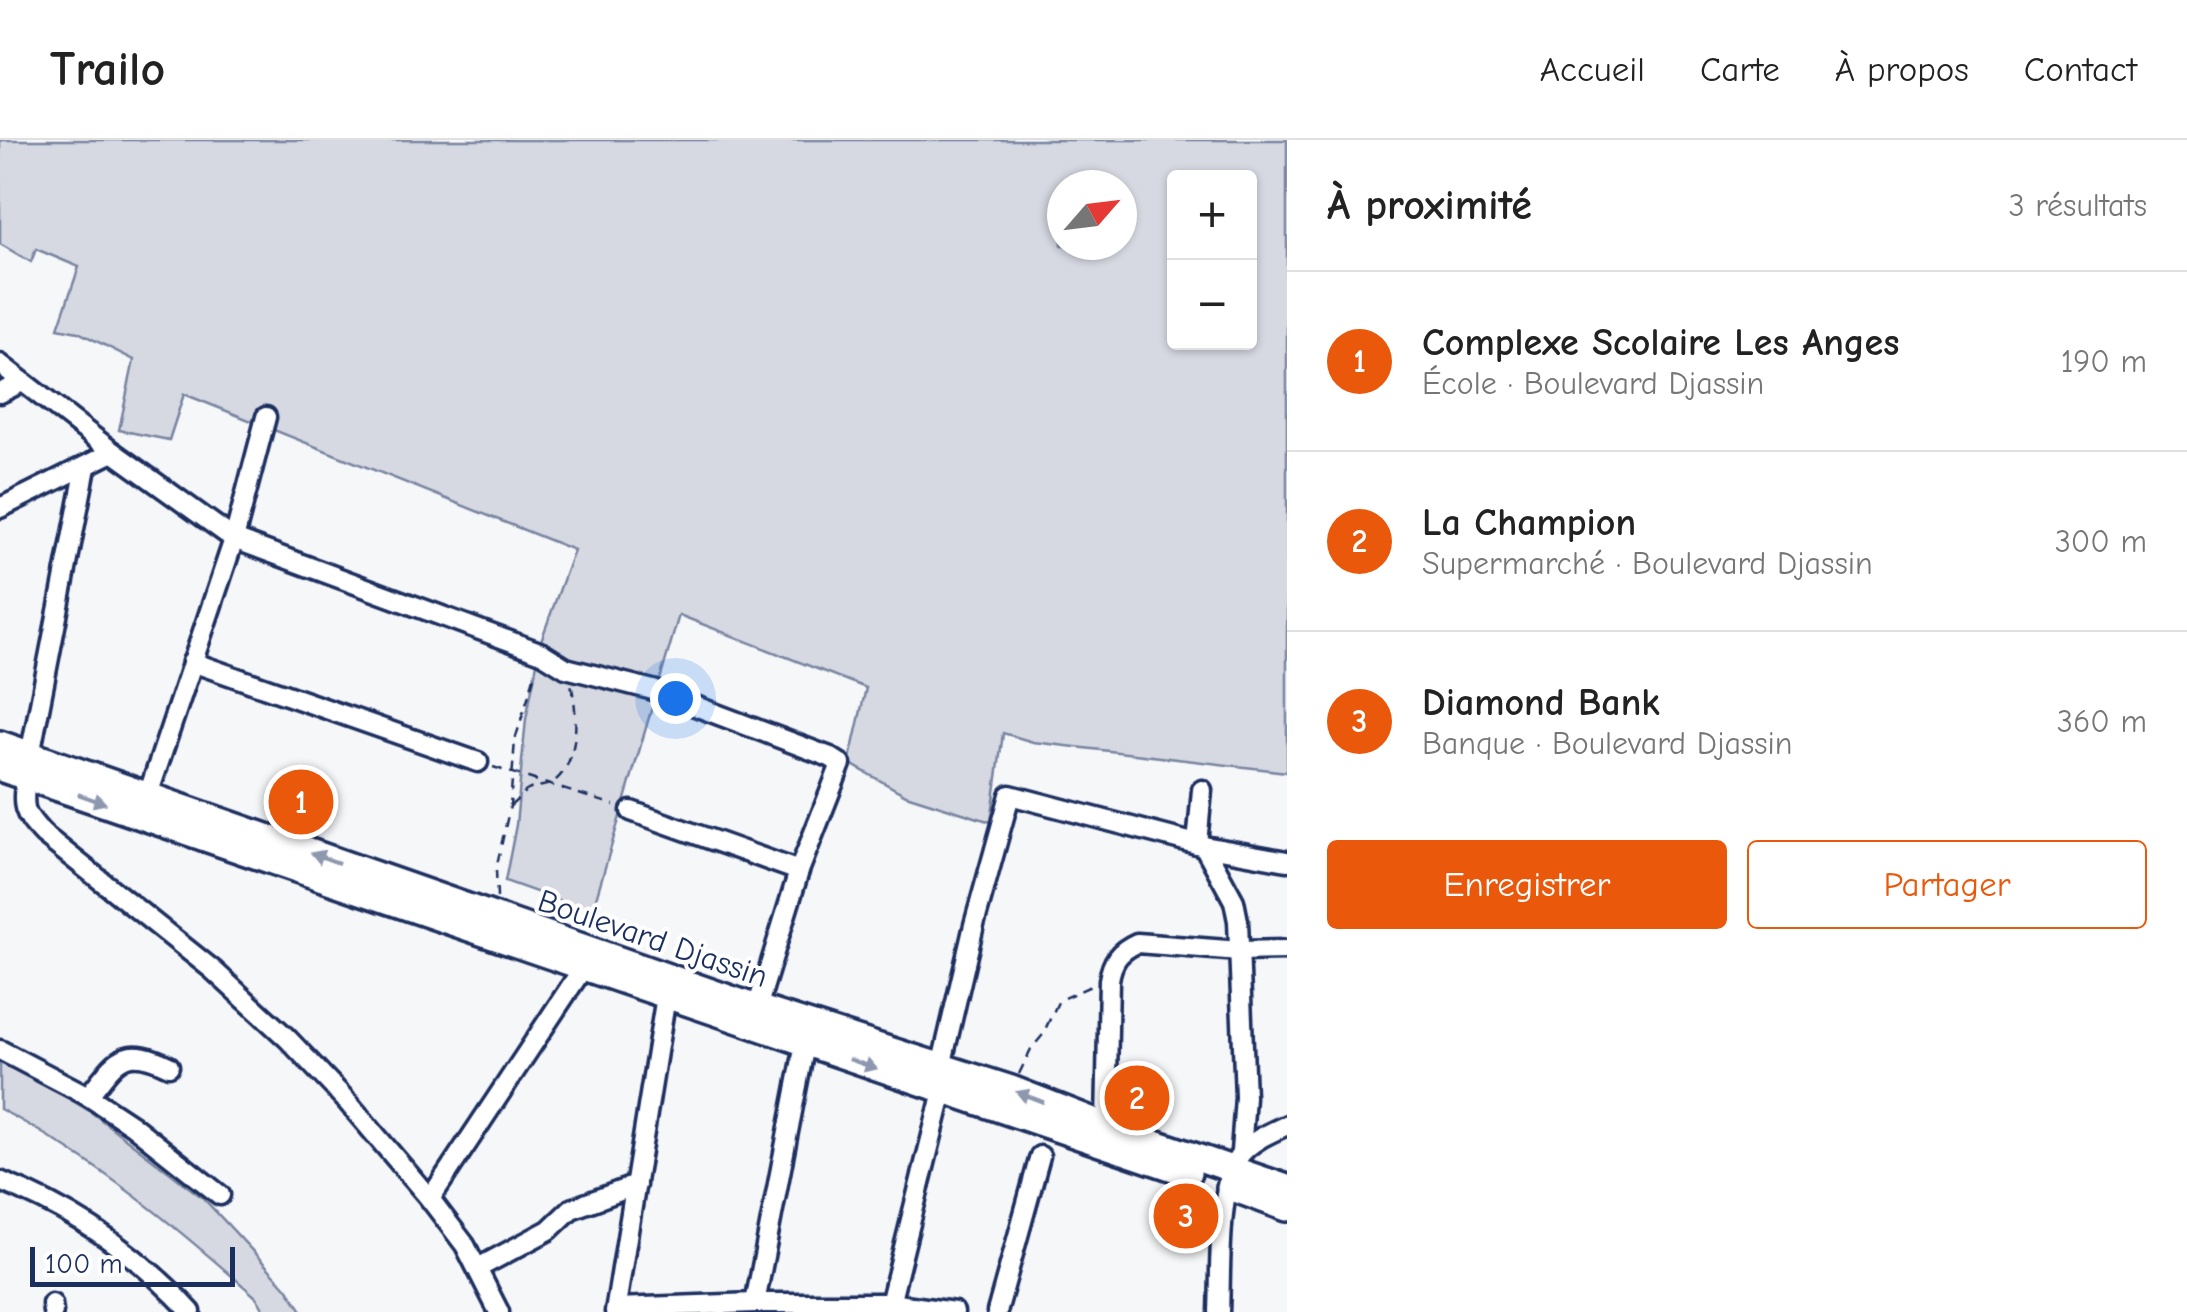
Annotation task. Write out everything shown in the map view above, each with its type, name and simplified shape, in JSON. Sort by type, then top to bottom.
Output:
[{"type":"highway","name":"Boulevard Djassin","points":[[0,744],[28,766],[583,968],[805,1044],[942,1079],[1233,1170],[1287,1208]]},
{"type":"highway","name":"Boulevard Djassin","points":[[0,768],[28,766],[148,795],[757,1008],[942,1079],[1011,1089],[1287,1188]]},
{"type":"street","points":[[0,364],[112,452],[234,539],[542,653],[566,668],[653,690],[841,764],[799,871],[757,1008]]},
{"type":"street","points":[[0,393],[22,382]]},
{"type":"street","points":[[148,795],[234,539],[266,416]]},
{"type":"street","points":[[0,508],[112,452]]},
{"type":"street","points":[[86,466],[28,766],[22,803],[26,816],[44,835],[213,970],[287,1038],[430,1198],[465,1245],[499,1312]]},
{"type":"street","points":[[64,476],[81,491]]},
{"type":"street","points":[[192,662],[478,762]]},
{"type":"street","points":[[1202,790],[1200,845],[1234,902],[1238,921],[1245,1097],[1233,1170],[1219,1312]]},
{"type":"street","points":[[889,1308],[974,925],[1010,795],[1200,845],[1287,860]]},
{"type":"street","points":[[631,811],[799,871]]},
{"type":"street","points":[[1106,1126],[1109,980],[1115,958],[1124,948],[1137,943],[1240,951],[1287,950]]},
{"type":"street","points":[[430,1198],[583,968]]},
{"type":"street","points":[[666,996],[616,1310],[756,1303],[954,1312]]},
{"type":"street","points":[[756,1303],[805,1044]]},
{"type":"street","points":[[0,1050],[132,1124],[220,1195]]},
{"type":"street","points":[[88,1096],[115,1064],[134,1054],[148,1055],[169,1066]]},
{"type":"street","points":[[1233,1170],[1287,1125]]},
{"type":"street","points":[[996,1312],[1040,1156]]},
{"type":"street","points":[[0,1181],[100,1232],[170,1289],[191,1312]]},
{"type":"street","points":[[478,1268],[549,1230],[571,1210],[636,1185]]},
{"type":"path","points":[[498,919],[496,869],[510,806],[515,740],[542,653]]},
{"type":"path","points":[[510,806],[528,790],[550,785],[567,764],[576,736],[573,690],[566,668]]},
{"type":"path","points":[[478,762],[631,811]]},
{"type":"path","points":[[1011,1089],[1059,1000],[1109,980]]},
{"type":"shaded area","points":[[0,140],[1287,140],[1287,772],[1033,742],[1003,733],[991,822],[906,795],[849,763],[866,688],[679,615],[592,912],[505,881],[516,825],[526,719],[542,638],[574,550],[184,394],[169,440],[119,430],[134,360],[78,332],[58,328],[79,267],[36,249],[31,262],[0,244]]},
{"type":"shaded area","points":[[0,1057],[91,1112],[203,1198],[287,1288],[303,1312],[265,1312],[257,1298],[134,1196],[69,1150],[0,1109]]},
{"type":"place","name":"Complexe Scolaire Les Anges","points":[[301,802]]},
{"type":"place","name":"La Champion","points":[[1137,1098]]},
{"type":"place","name":"Diamond Bank","points":[[1186,1216]]}]
